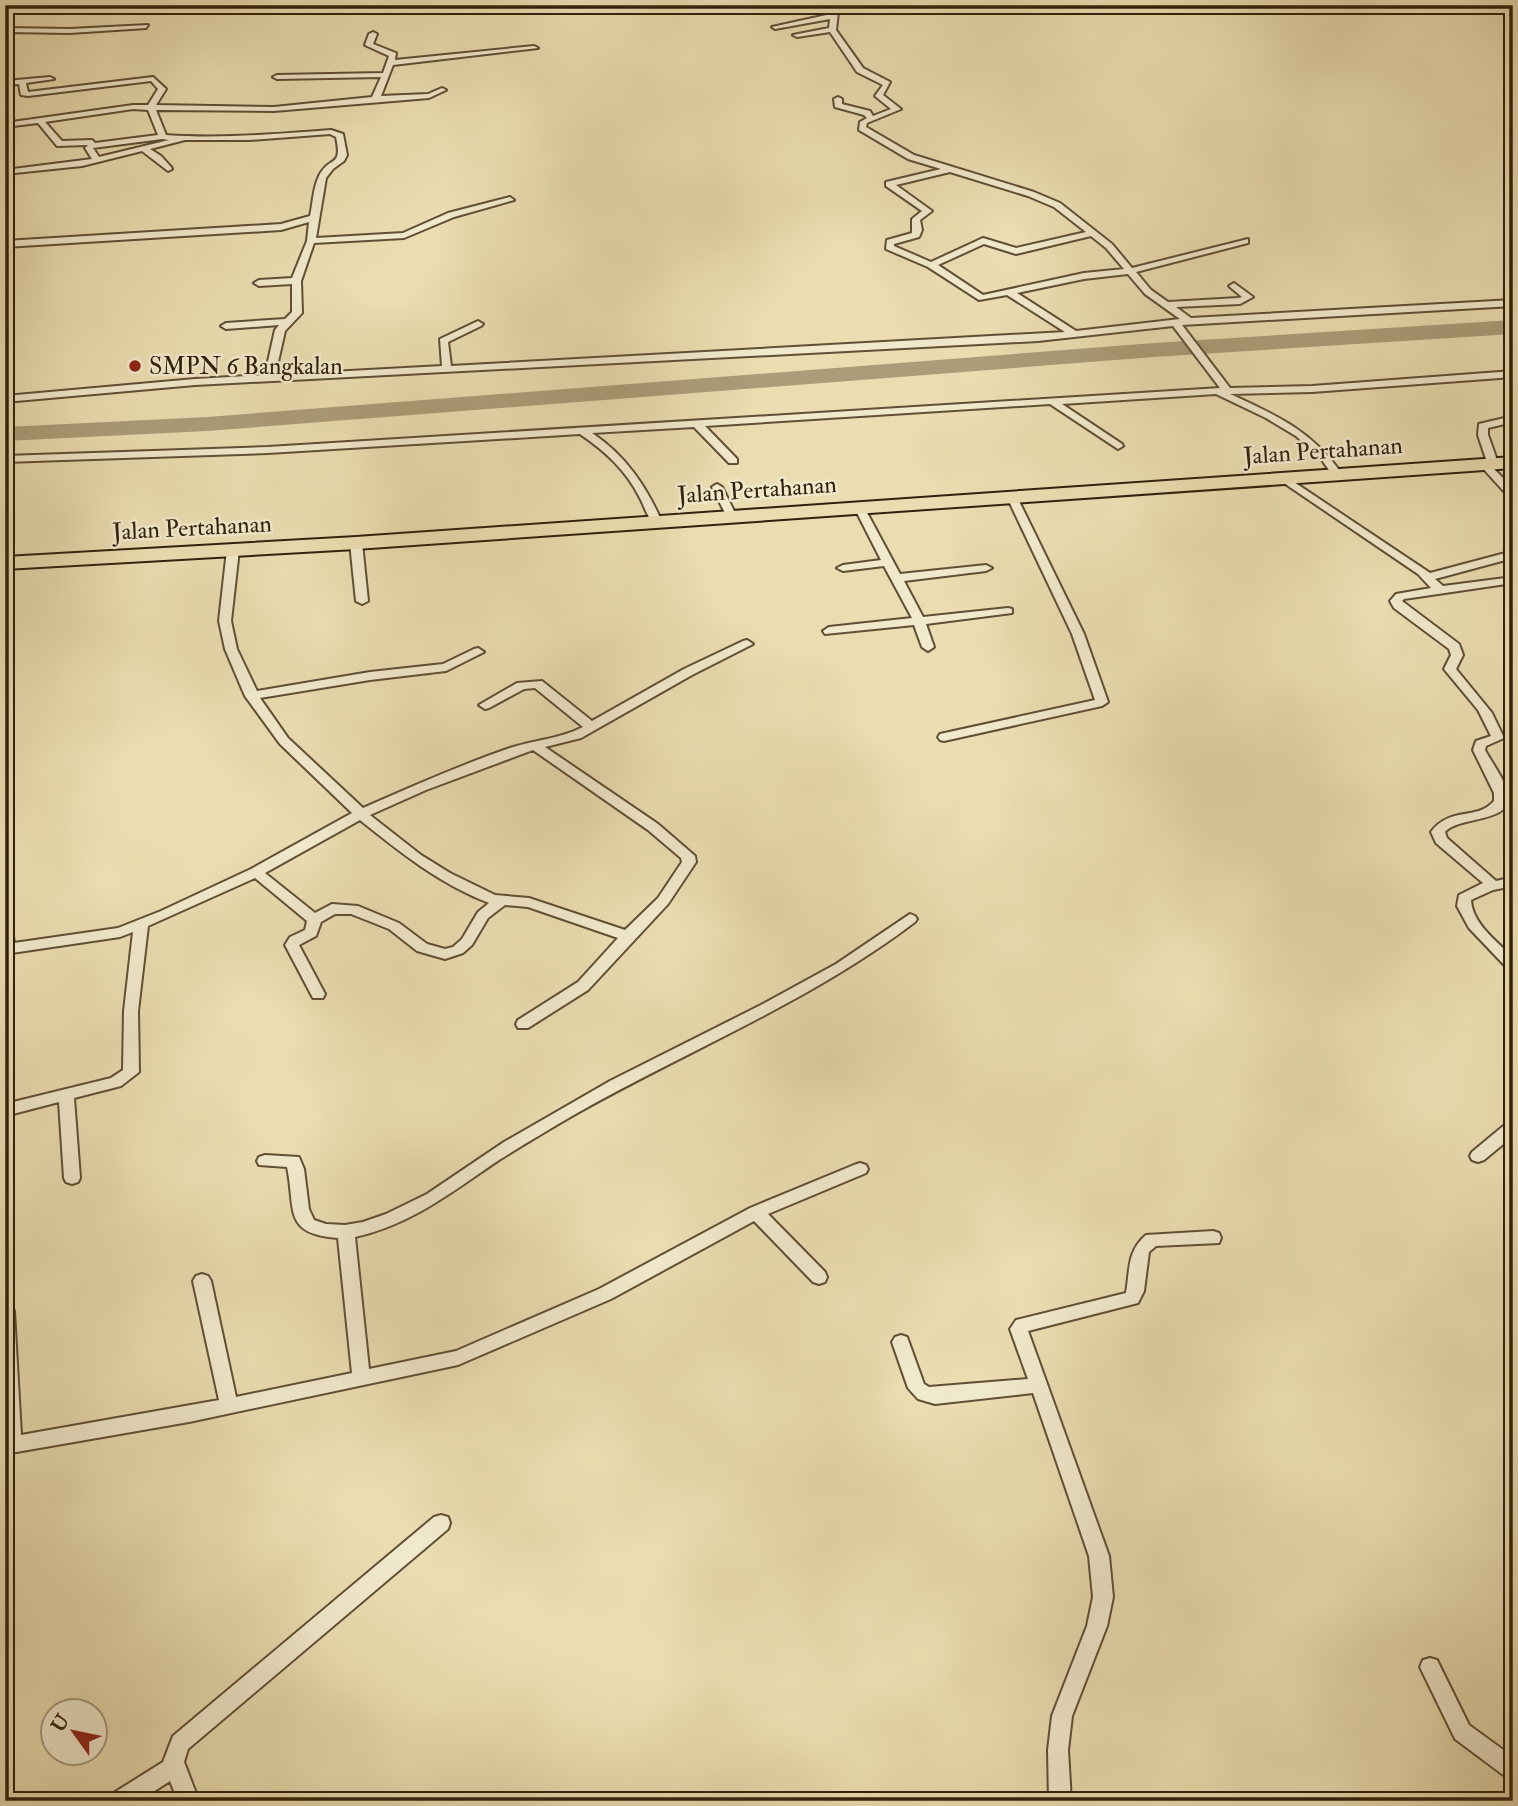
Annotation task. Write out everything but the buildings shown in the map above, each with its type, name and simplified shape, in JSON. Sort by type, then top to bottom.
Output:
[{"type":"highway","name":"Jalan Pertahanan","points":[[5,563],[356,543],[1513,461]]},
{"type":"street","points":[[775,27],[836,10],[874,8],[900,13],[946,8]]},
{"type":"street","points":[[836,10],[832,30],[860,70],[887,84],[880,98],[897,109],[861,125],[867,132],[899,151],[948,170],[1031,194],[1057,205],[1094,233],[1148,292],[1168,305],[1205,358],[1222,391],[1299,432],[1324,454],[1337,474]]},
{"type":"street","points":[[5,30],[70,31],[146,26]]},
{"type":"street","points":[[797,35],[832,30]]},
{"type":"street","points":[[373,34],[369,45],[392,54],[379,94],[374,99]]},
{"type":"street","points":[[390,63],[534,48]]},
{"type":"street","points":[[277,77],[386,75]]},
{"type":"street","points":[[22,81],[24,93],[28,94],[150,78],[161,85],[162,89],[151,107]]},
{"type":"street","points":[[5,83],[50,79]]},
{"type":"street","points":[[5,125],[121,108],[274,109],[429,96],[442,90]]},
{"type":"street","points":[[838,99],[838,106],[867,113],[871,119]]},
{"type":"street","points":[[151,107],[163,136]]},
{"type":"street","points":[[40,120],[60,144],[92,142]]},
{"type":"street","points":[[97,161],[89,148],[91,146],[163,136],[249,138],[324,131],[340,136],[344,152],[342,160],[324,174],[311,241],[296,281],[297,313],[280,330],[269,378]]},
{"type":"street","points":[[5,172],[97,161],[185,138]]},
{"type":"street","points":[[144,149],[159,158],[168,169]]},
{"type":"street","points":[[948,170],[889,184],[928,211],[916,219],[916,235],[890,242],[889,247],[931,265],[978,297],[1010,293],[1084,276],[1129,271],[1245,241]]},
{"type":"street","points":[[311,241],[404,235],[452,215],[510,200]]},
{"type":"street","points":[[5,244],[281,227],[314,218]]},
{"type":"street","points":[[931,265],[983,241],[1016,251],[1094,233]]},
{"type":"street","points":[[259,284],[296,281]]},
{"type":"street","points":[[1168,305],[1240,301],[1248,297],[1234,286]]},
{"type":"street","points":[[1010,293],[1074,334]]},
{"type":"street","points":[[5,398],[269,378],[1074,334],[1183,324],[1513,303]]},
{"type":"street","points":[[226,326],[289,321]]},
{"type":"street","points":[[447,369],[443,341],[478,324]]},
{"type":"street","points":[[5,459],[268,450],[1222,391],[1312,389],[1513,374]]},
{"type":"street","points":[[1054,402],[1118,446]]},
{"type":"street","points":[[1513,419],[1483,426],[1488,463],[1513,495]]},
{"type":"street","points":[[696,423],[733,461]]},
{"type":"street","points":[[581,430],[610,448],[627,467],[641,486],[657,522]]},
{"type":"street","points":[[1285,479],[1430,577],[1440,590]]},
{"type":"street","points":[[717,486],[731,515]]},
{"type":"street","points":[[944,737],[1102,702],[1078,634],[1012,497]]},
{"type":"street","points":[[859,507],[918,620],[928,647]]},
{"type":"street","points":[[356,543],[362,601]]},
{"type":"street","points":[[233,550],[225,621],[231,649],[251,696],[284,741],[362,814],[428,866],[479,894],[502,900],[529,902],[628,936]]},
{"type":"street","points":[[1430,577],[1513,554]]},
{"type":"street","points":[[843,568],[888,562]]},
{"type":"street","points":[[897,578],[986,568]]},
{"type":"street","points":[[1498,738],[1491,719],[1480,702],[1450,669],[1457,655],[1455,647],[1398,606],[1396,601],[1400,596],[1513,580]]},
{"type":"street","points":[[829,631],[1008,611]]},
{"type":"street","points":[[5,930],[6,949],[120,932],[141,925],[256,872],[362,814],[516,750],[570,738],[747,644]]},
{"type":"street","points":[[251,696],[370,676],[446,667],[478,652]]},
{"type":"street","points":[[485,705],[522,686],[538,684],[591,727]]},
{"type":"street","points":[[1489,887],[1490,882],[1485,875],[1441,840],[1438,832],[1448,821],[1491,813],[1498,808],[1502,802],[1501,793],[1479,750],[1480,744],[1485,740],[1513,736]]},
{"type":"street","points":[[523,1024],[583,986],[663,901],[689,862],[688,856],[653,827],[536,746]]},
{"type":"street","points":[[256,872],[314,920]]},
{"type":"street","points":[[1513,881],[1489,887],[1464,898],[1462,905],[1468,918],[1513,966]]},
{"type":"street","points":[[318,994],[292,945],[295,940],[311,933],[314,920],[332,909],[353,909],[394,926],[422,948],[445,954],[458,950],[467,942],[483,915],[502,900]]},
{"type":"street","points":[[265,1161],[293,1161],[302,1217],[312,1227],[346,1234],[392,1219],[431,1200],[494,1156],[618,1083],[813,982],[888,937],[910,919]]},
{"type":"street","points":[[5,1110],[122,1080],[131,1072],[131,1011],[141,925]]},
{"type":"street","points":[[66,1096],[72,1178]]},
{"type":"street","points":[[1478,1156],[1513,1127]]},
{"type":"street","points":[[5,1311],[8,1445],[229,1405],[458,1358],[605,1294],[699,1246],[756,1212],[860,1169]]},
{"type":"street","points":[[756,1212],[819,1276]]},
{"type":"street","points":[[346,1234],[362,1376]]},
{"type":"street","points":[[1060,1801],[1058,1750],[1062,1716],[1097,1626],[1103,1597],[1099,1556],[1020,1335],[1022,1325],[1132,1298],[1142,1248],[1152,1240],[1213,1238]]},
{"type":"street","points":[[202,1281],[229,1405]]},
{"type":"street","points":[[901,1342],[918,1388],[924,1394],[934,1396],[1037,1385]]},
{"type":"street","points":[[119,1801],[172,1766],[180,1743],[442,1523]]},
{"type":"street","points":[[1430,1667],[1462,1732],[1513,1770]]},
{"type":"street","points":[[172,1766],[177,1767],[189,1801]]},
{"type":"waterway","points":[[5,434],[207,424],[1154,350],[1513,327]]},
{"type":"place","name":"SMPN 6 Bangkalan","points":[[135,366]]}]
